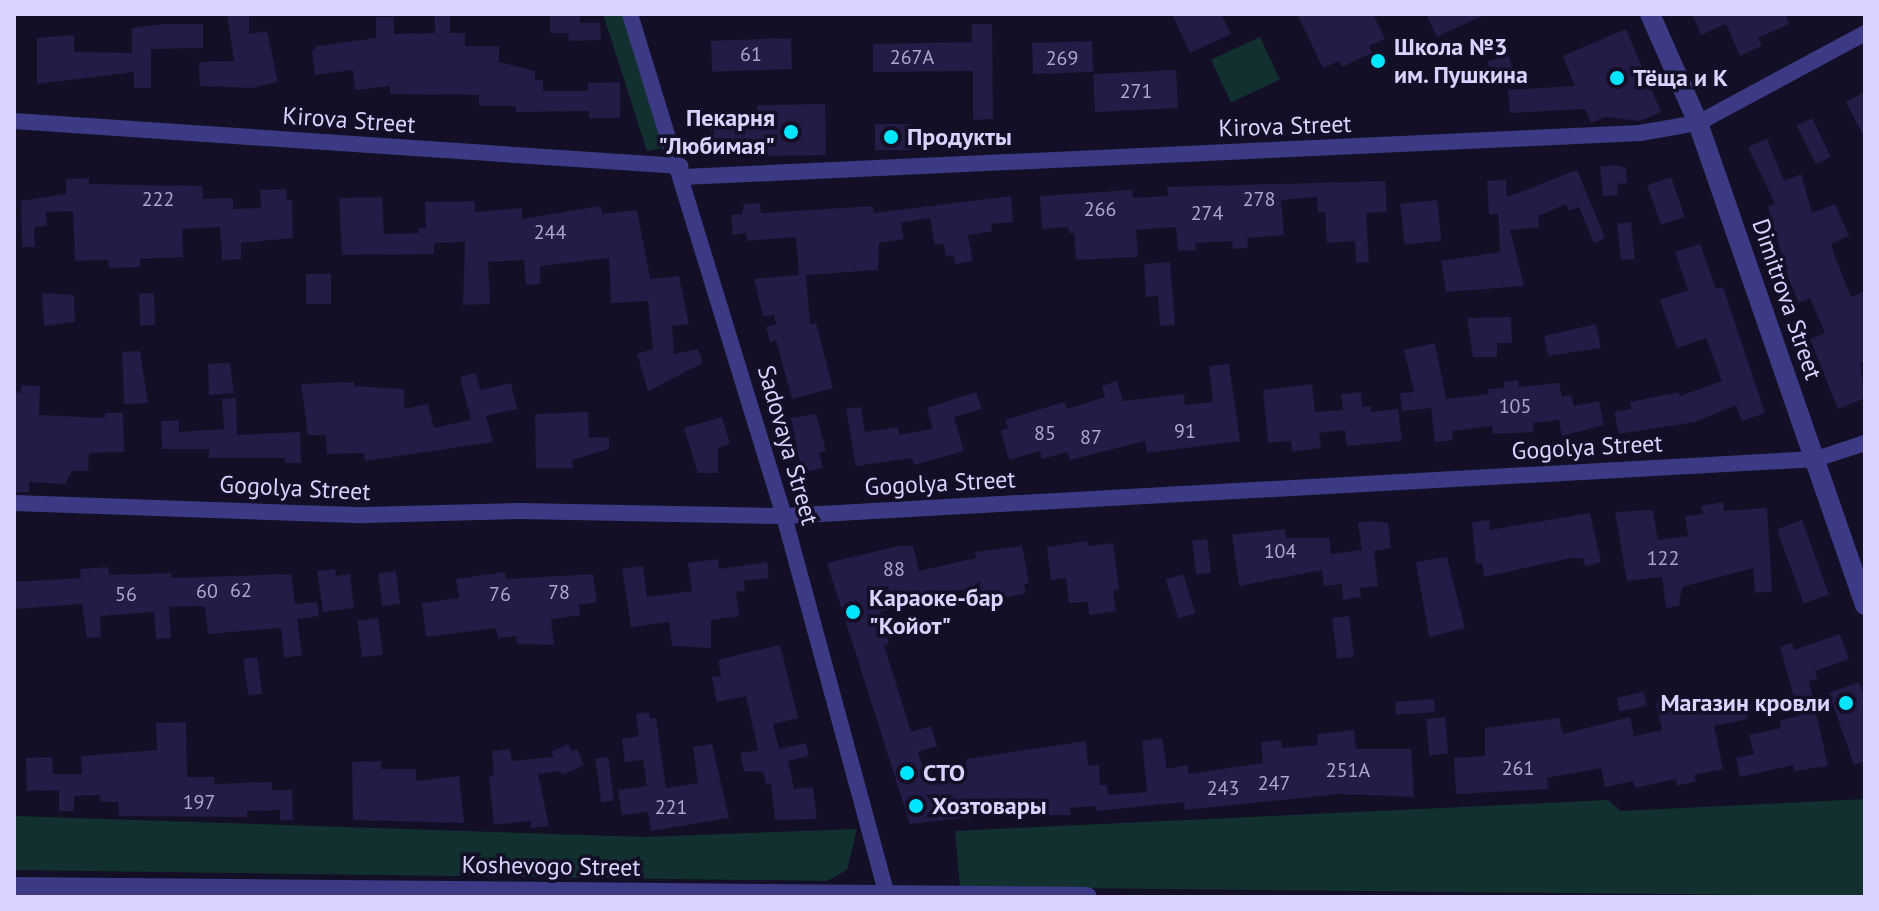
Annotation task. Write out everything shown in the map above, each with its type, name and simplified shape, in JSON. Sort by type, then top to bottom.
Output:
[{"type":"street","name":"Sadovaya Street","points":[[630,14],[682,172],[784,516],[887,894]]},
{"type":"street","name":"Dimitrova Street","points":[[1650,14],[1698,123],[1865,605]]},
{"type":"street","name":"Kirova Street","points":[[14,121],[682,172],[1581,139],[1698,123],[1865,33]]},
{"type":"street","name":"Gogolya Street","points":[[14,503],[378,516],[520,511],[784,516],[1816,459],[1865,443]]},
{"type":"street","name":"Koshevogo Street","points":[[14,887],[1087,897]]},
{"type":"green space","points":[[603,14],[625,14],[665,144],[661,148],[647,151]]},
{"type":"green space","points":[[1260,37],[1280,80],[1231,102],[1211,60]]},
{"type":"green space","points":[[1865,799],[1865,896],[960,887],[955,831],[1608,800],[1621,811]]},
{"type":"green space","points":[[14,816],[644,837],[857,829],[847,870],[827,881],[14,870]]},
{"type":"building","points":[[227,14],[249,14],[249,34],[267,31],[278,82],[251,88],[200,86],[199,62],[234,61]]},
{"type":"building","points":[[434,14],[450,14],[450,33],[465,33],[465,46],[499,46],[499,62],[535,71],[535,80],[543,80],[543,91],[588,91],[588,83],[620,82],[620,118],[589,118],[589,111],[516,112],[516,106],[479,106],[479,95],[390,94],[390,86],[355,90],[353,70],[315,75],[312,52],[317,46],[376,38],[376,17],[394,17],[394,34],[435,33]]},
{"type":"building","points":[[1172,14],[1221,14],[1231,34],[1190,53]]},
{"type":"building","points":[[1297,14],[1373,14],[1385,39],[1369,46],[1372,53],[1342,67],[1339,61],[1323,68]]},
{"type":"building","points":[[1426,14],[1486,14],[1437,37]]},
{"type":"building","points":[[1692,14],[1785,14],[1789,24],[1758,38],[1762,46],[1740,56],[1726,24],[1701,35]]},
{"type":"building","points":[[580,15],[580,23],[600,23],[601,40],[569,41],[568,33],[550,33],[550,16]]},
{"type":"building","points":[[203,24],[203,48],[151,49],[151,88],[134,88],[134,72],[37,84],[37,38],[74,35],[74,52],[132,53],[132,28]]},
{"type":"building","points":[[972,24],[992,24],[993,119],[973,120],[973,71],[873,72],[873,44],[972,42]]},
{"type":"building","points":[[1626,29],[1661,112],[1640,121],[1605,117],[1591,123],[1585,109],[1510,113],[1508,90],[1575,86],[1563,56]]},
{"type":"building","points":[[791,38],[792,69],[712,72],[711,41]]},
{"type":"building","points":[[1092,41],[1093,72],[1033,74],[1032,43]]},
{"type":"building","points":[[1509,56],[1515,80],[1494,86],[1488,61]]},
{"type":"building","points":[[1176,70],[1178,108],[1095,112],[1093,74]]},
{"type":"building","points":[[1865,92],[1865,139],[1846,102]]},
{"type":"building","points":[[825,104],[826,155],[710,157],[710,122],[757,121],[757,105]]},
{"type":"building","points":[[1812,118],[1831,157],[1816,164],[1797,125]]},
{"type":"building","points":[[875,124],[911,124],[911,150],[875,150]]},
{"type":"building","points":[[1767,139],[1784,181],[1801,174],[1812,213],[1835,204],[1849,236],[1831,244],[1836,259],[1851,297],[1865,291],[1865,361],[1860,363],[1865,398],[1838,409],[1810,339],[1825,333],[1810,298],[1799,303],[1788,278],[1768,206],[1775,204],[1748,147]]},
{"type":"building","points":[[1616,165],[1626,168],[1627,183],[1617,184],[1618,195],[1603,196],[1600,167]]},
{"type":"building","points":[[1577,170],[1605,238],[1594,243],[1579,207],[1569,211],[1566,204],[1538,216],[1539,227],[1510,230],[1524,286],[1446,292],[1441,261],[1500,252],[1498,214],[1489,214],[1487,181],[1506,180],[1507,197]]},
{"type":"building","points":[[1671,177],[1685,217],[1661,225],[1647,185]]},
{"type":"building","points":[[89,178],[89,184],[202,186],[203,199],[233,198],[233,209],[261,208],[260,190],[286,189],[287,200],[292,200],[293,238],[241,243],[241,259],[222,260],[220,227],[182,229],[183,257],[140,259],[140,267],[109,268],[108,260],[75,261],[73,211],[46,212],[47,226],[34,227],[35,247],[22,247],[21,201],[66,194],[66,179]]},
{"type":"building","points":[[1385,181],[1387,212],[1366,213],[1369,262],[1356,263],[1355,241],[1327,243],[1325,212],[1318,212],[1317,197],[1281,200],[1284,235],[1247,238],[1248,248],[1233,249],[1232,241],[1195,243],[1196,250],[1178,251],[1176,227],[1136,230],[1138,257],[1076,260],[1074,233],[1069,233],[1068,227],[1042,229],[1040,196],[1132,190],[1133,198],[1168,196],[1167,187]]},
{"type":"building","points":[[1011,196],[1013,222],[991,224],[992,231],[968,235],[973,261],[955,264],[954,255],[946,257],[944,244],[935,245],[930,218],[901,223],[904,239],[879,243],[878,270],[806,275],[810,324],[816,323],[833,388],[792,399],[776,340],[770,342],[766,327],[776,324],[774,315],[763,316],[754,279],[799,275],[796,237],[747,241],[746,233],[733,235],[731,215],[742,214],[744,204],[760,203],[761,213],[873,206],[874,213]]},
{"type":"building","points":[[382,197],[384,234],[419,233],[418,228],[426,228],[425,202],[475,201],[475,212],[522,208],[522,219],[601,206],[602,214],[637,210],[650,279],[679,276],[689,324],[672,326],[674,354],[698,349],[703,363],[648,391],[637,354],[653,349],[648,301],[611,303],[609,258],[540,266],[540,284],[526,285],[524,260],[488,262],[490,304],[463,305],[465,242],[434,243],[434,254],[342,255],[339,198]]},
{"type":"building","points":[[1437,200],[1441,241],[1404,245],[1400,204]]},
{"type":"building","points":[[1631,222],[1635,259],[1621,260],[1617,223]]},
{"type":"building","points":[[1700,244],[1716,289],[1723,287],[1765,413],[1742,421],[1736,405],[1695,422],[1619,434],[1614,412],[1631,409],[1630,402],[1679,392],[1680,396],[1722,381],[1706,338],[1677,348],[1660,300],[1688,290],[1675,252]]},
{"type":"building","points":[[1170,262],[1175,325],[1160,326],[1158,296],[1146,297],[1144,264]]},
{"type":"building","points":[[306,274],[331,274],[331,304],[306,304]]},
{"type":"building","points":[[42,293],[74,295],[75,322],[44,326]]},
{"type":"building","points":[[154,293],[155,325],[140,326],[139,294]]},
{"type":"building","points":[[1511,317],[1512,343],[1497,343],[1497,357],[1473,357],[1467,318]]},
{"type":"building","points":[[1596,324],[1601,348],[1548,356],[1544,336]]},
{"type":"building","points":[[1435,343],[1446,399],[1489,394],[1488,389],[1504,388],[1504,382],[1518,380],[1519,387],[1559,383],[1562,397],[1571,395],[1574,406],[1599,401],[1604,425],[1562,436],[1559,420],[1533,423],[1534,432],[1493,434],[1492,426],[1452,431],[1453,440],[1435,442],[1431,408],[1402,411],[1400,393],[1414,392],[1404,350]]},
{"type":"building","points":[[140,351],[148,403],[124,404],[122,352]]},
{"type":"building","points":[[230,363],[234,393],[209,395],[208,364]]},
{"type":"building","points":[[1229,364],[1240,441],[1147,453],[1145,441],[1070,460],[1067,452],[1042,459],[1040,451],[1009,460],[1001,431],[1008,428],[1005,420],[1064,402],[1067,409],[1105,397],[1102,386],[1117,381],[1123,401],[1184,394],[1185,405],[1213,402],[1209,366]]},
{"type":"building","points":[[476,373],[480,390],[511,383],[517,409],[486,416],[493,442],[365,461],[364,453],[327,454],[326,435],[308,435],[301,384],[354,382],[354,386],[404,389],[404,409],[428,404],[434,428],[471,420],[460,377]]},
{"type":"building","points":[[1312,384],[1315,412],[1343,410],[1341,394],[1361,392],[1362,407],[1371,406],[1371,412],[1398,409],[1402,441],[1347,446],[1345,430],[1319,433],[1321,448],[1292,452],[1291,441],[1268,443],[1263,390]]},
{"type":"building","points":[[21,385],[40,386],[39,415],[105,418],[105,413],[123,413],[124,452],[89,453],[88,471],[72,471],[65,484],[29,482],[29,492],[14,492],[14,392],[21,393]]},
{"type":"building","points":[[976,392],[982,409],[954,417],[964,451],[914,465],[912,458],[856,466],[846,409],[861,407],[865,432],[898,427],[899,435],[933,429],[927,408]]},
{"type":"building","points":[[236,398],[237,435],[300,432],[301,463],[285,463],[285,458],[209,458],[209,449],[162,449],[161,421],[179,420],[179,432],[224,429],[222,399]]},
{"type":"building","points":[[588,412],[589,438],[609,437],[609,449],[572,460],[573,468],[536,468],[535,414]]},
{"type":"building","points":[[816,414],[826,451],[819,453],[823,468],[802,473],[791,418]]},
{"type":"building","points":[[722,417],[730,444],[718,448],[718,473],[698,473],[684,428]]},
{"type":"building","points":[[1723,502],[1724,511],[1767,508],[1772,591],[1755,593],[1753,568],[1682,587],[1679,606],[1666,608],[1662,577],[1627,581],[1615,512],[1653,510],[1658,540],[1688,536],[1685,516],[1703,514],[1701,506]]},
{"type":"building","points":[[1590,513],[1601,562],[1585,566],[1583,558],[1571,558],[1484,577],[1482,563],[1476,564],[1472,522],[1489,520],[1490,530]]},
{"type":"building","points":[[1802,520],[1829,594],[1804,603],[1777,529]]},
{"type":"building","points":[[1358,523],[1388,523],[1391,548],[1374,551],[1378,586],[1360,588],[1361,597],[1343,600],[1342,584],[1324,586],[1322,570],[1239,586],[1232,535],[1285,529],[1286,538],[1329,538],[1331,554],[1362,550]]},
{"type":"building","points":[[1207,539],[1211,573],[1196,575],[1192,541]]},
{"type":"building","points":[[1087,541],[1088,546],[1113,543],[1119,589],[1113,590],[1116,611],[1089,615],[1088,602],[1069,603],[1066,578],[1051,580],[1047,547]]},
{"type":"building","points":[[898,546],[913,546],[919,571],[976,558],[975,552],[1022,546],[1029,583],[1024,584],[1026,593],[1000,599],[1002,607],[984,610],[982,601],[968,604],[965,590],[958,590],[880,612],[889,644],[884,645],[911,732],[931,726],[937,746],[918,752],[928,785],[967,774],[966,759],[1086,741],[1088,766],[1099,765],[1100,785],[1107,785],[1108,795],[1147,792],[1142,741],[1162,738],[1167,769],[1187,765],[1189,774],[1263,763],[1261,742],[1281,740],[1282,748],[1318,745],[1317,734],[1354,730],[1356,749],[1411,749],[1414,797],[1340,794],[1185,810],[1184,802],[1096,811],[1096,806],[1070,808],[1071,815],[988,815],[910,824],[827,563]]},
{"type":"building","points":[[1447,557],[1465,628],[1429,637],[1416,562]]},
{"type":"building","points":[[718,559],[719,569],[767,562],[769,578],[744,581],[745,591],[736,592],[739,616],[711,620],[711,648],[672,646],[669,622],[631,627],[622,569],[643,566],[647,597],[692,591],[688,563]]},
{"type":"building","points":[[108,567],[109,575],[171,573],[171,578],[291,574],[295,604],[317,602],[319,616],[297,619],[302,655],[284,658],[281,628],[208,634],[205,607],[169,607],[171,638],[156,639],[154,612],[100,616],[101,637],[87,638],[82,604],[14,609],[14,582],[81,578],[80,569]]},
{"type":"building","points":[[335,569],[336,576],[350,574],[354,608],[323,612],[317,571]]},
{"type":"building","points":[[396,571],[400,604],[382,606],[378,573]]},
{"type":"building","points":[[505,572],[506,579],[593,574],[597,602],[579,605],[580,615],[551,619],[554,645],[517,644],[516,636],[498,638],[496,628],[426,637],[422,603],[459,598],[456,579]]},
{"type":"building","points":[[1183,574],[1196,613],[1179,619],[1166,580]]},
{"type":"building","points":[[1349,616],[1354,657],[1337,659],[1332,618]]},
{"type":"building","points":[[378,618],[383,655],[362,658],[357,621]]},
{"type":"building","points":[[1840,634],[1849,659],[1815,671],[1818,679],[1809,681],[1828,766],[1794,771],[1793,765],[1740,777],[1736,758],[1754,754],[1749,735],[1781,728],[1780,720],[1799,716],[1780,647],[1792,643],[1794,650]]},
{"type":"building","points":[[780,645],[798,718],[773,724],[779,749],[806,743],[809,756],[788,761],[794,789],[813,787],[817,819],[775,820],[771,784],[766,785],[763,772],[744,771],[740,753],[758,750],[746,696],[717,702],[712,677],[721,676],[718,660]]},
{"type":"building","points":[[257,657],[262,694],[248,696],[243,659]]},
{"type":"building","points":[[1859,682],[1865,698],[1865,761],[1854,765],[1829,693]]},
{"type":"building","points":[[1644,692],[1647,706],[1620,712],[1617,698]]},
{"type":"building","points":[[1683,697],[1686,709],[1743,697],[1748,719],[1714,726],[1723,769],[1694,775],[1696,781],[1677,786],[1676,779],[1635,788],[1633,781],[1605,787],[1601,768],[1547,778],[1548,789],[1456,794],[1454,758],[1485,756],[1485,728],[1559,718],[1563,734],[1630,717],[1634,736],[1662,730],[1656,703]]},
{"type":"building","points":[[1434,699],[1435,712],[1396,715],[1395,702]]},
{"type":"building","points":[[649,712],[650,718],[656,718],[666,788],[698,783],[693,747],[712,744],[729,818],[651,831],[648,812],[622,815],[618,790],[647,786],[643,760],[625,762],[622,739],[639,736],[636,714]]},
{"type":"building","points":[[1445,717],[1448,754],[1429,756],[1426,719]]},
{"type":"building","points":[[186,722],[187,777],[214,777],[214,784],[272,782],[272,790],[292,790],[293,820],[280,820],[280,810],[247,811],[247,817],[119,816],[118,802],[101,802],[100,795],[74,796],[74,811],[59,811],[59,790],[27,791],[26,758],[52,757],[53,774],[82,774],[81,756],[157,750],[156,723]]},
{"type":"building","points":[[568,744],[572,752],[577,749],[584,765],[562,775],[560,771],[538,774],[549,826],[531,828],[531,821],[494,825],[489,776],[494,775],[492,751],[510,749],[512,761],[554,757],[551,752]]},
{"type":"building","points":[[608,757],[614,801],[601,802],[595,759]]},
{"type":"building","points":[[381,761],[381,769],[416,769],[416,781],[459,776],[464,823],[353,820],[352,762]]},
{"type":"place","name":"Школа №3 им. Пушкина","points":[[1378,61]]},
{"type":"place","name":"Тёща и К","points":[[1617,78]]},
{"type":"place","name":"Пекарня \"Любимая\"","points":[[791,132]]},
{"type":"place","name":"Продукты","points":[[891,137]]},
{"type":"place","name":"Караоке-бар \"Койот\"","points":[[853,612]]},
{"type":"place","name":"Магазин кровли","points":[[1846,703]]},
{"type":"place","name":"СТО","points":[[907,773]]},
{"type":"place","name":"Хозтовары","points":[[916,806]]}]
